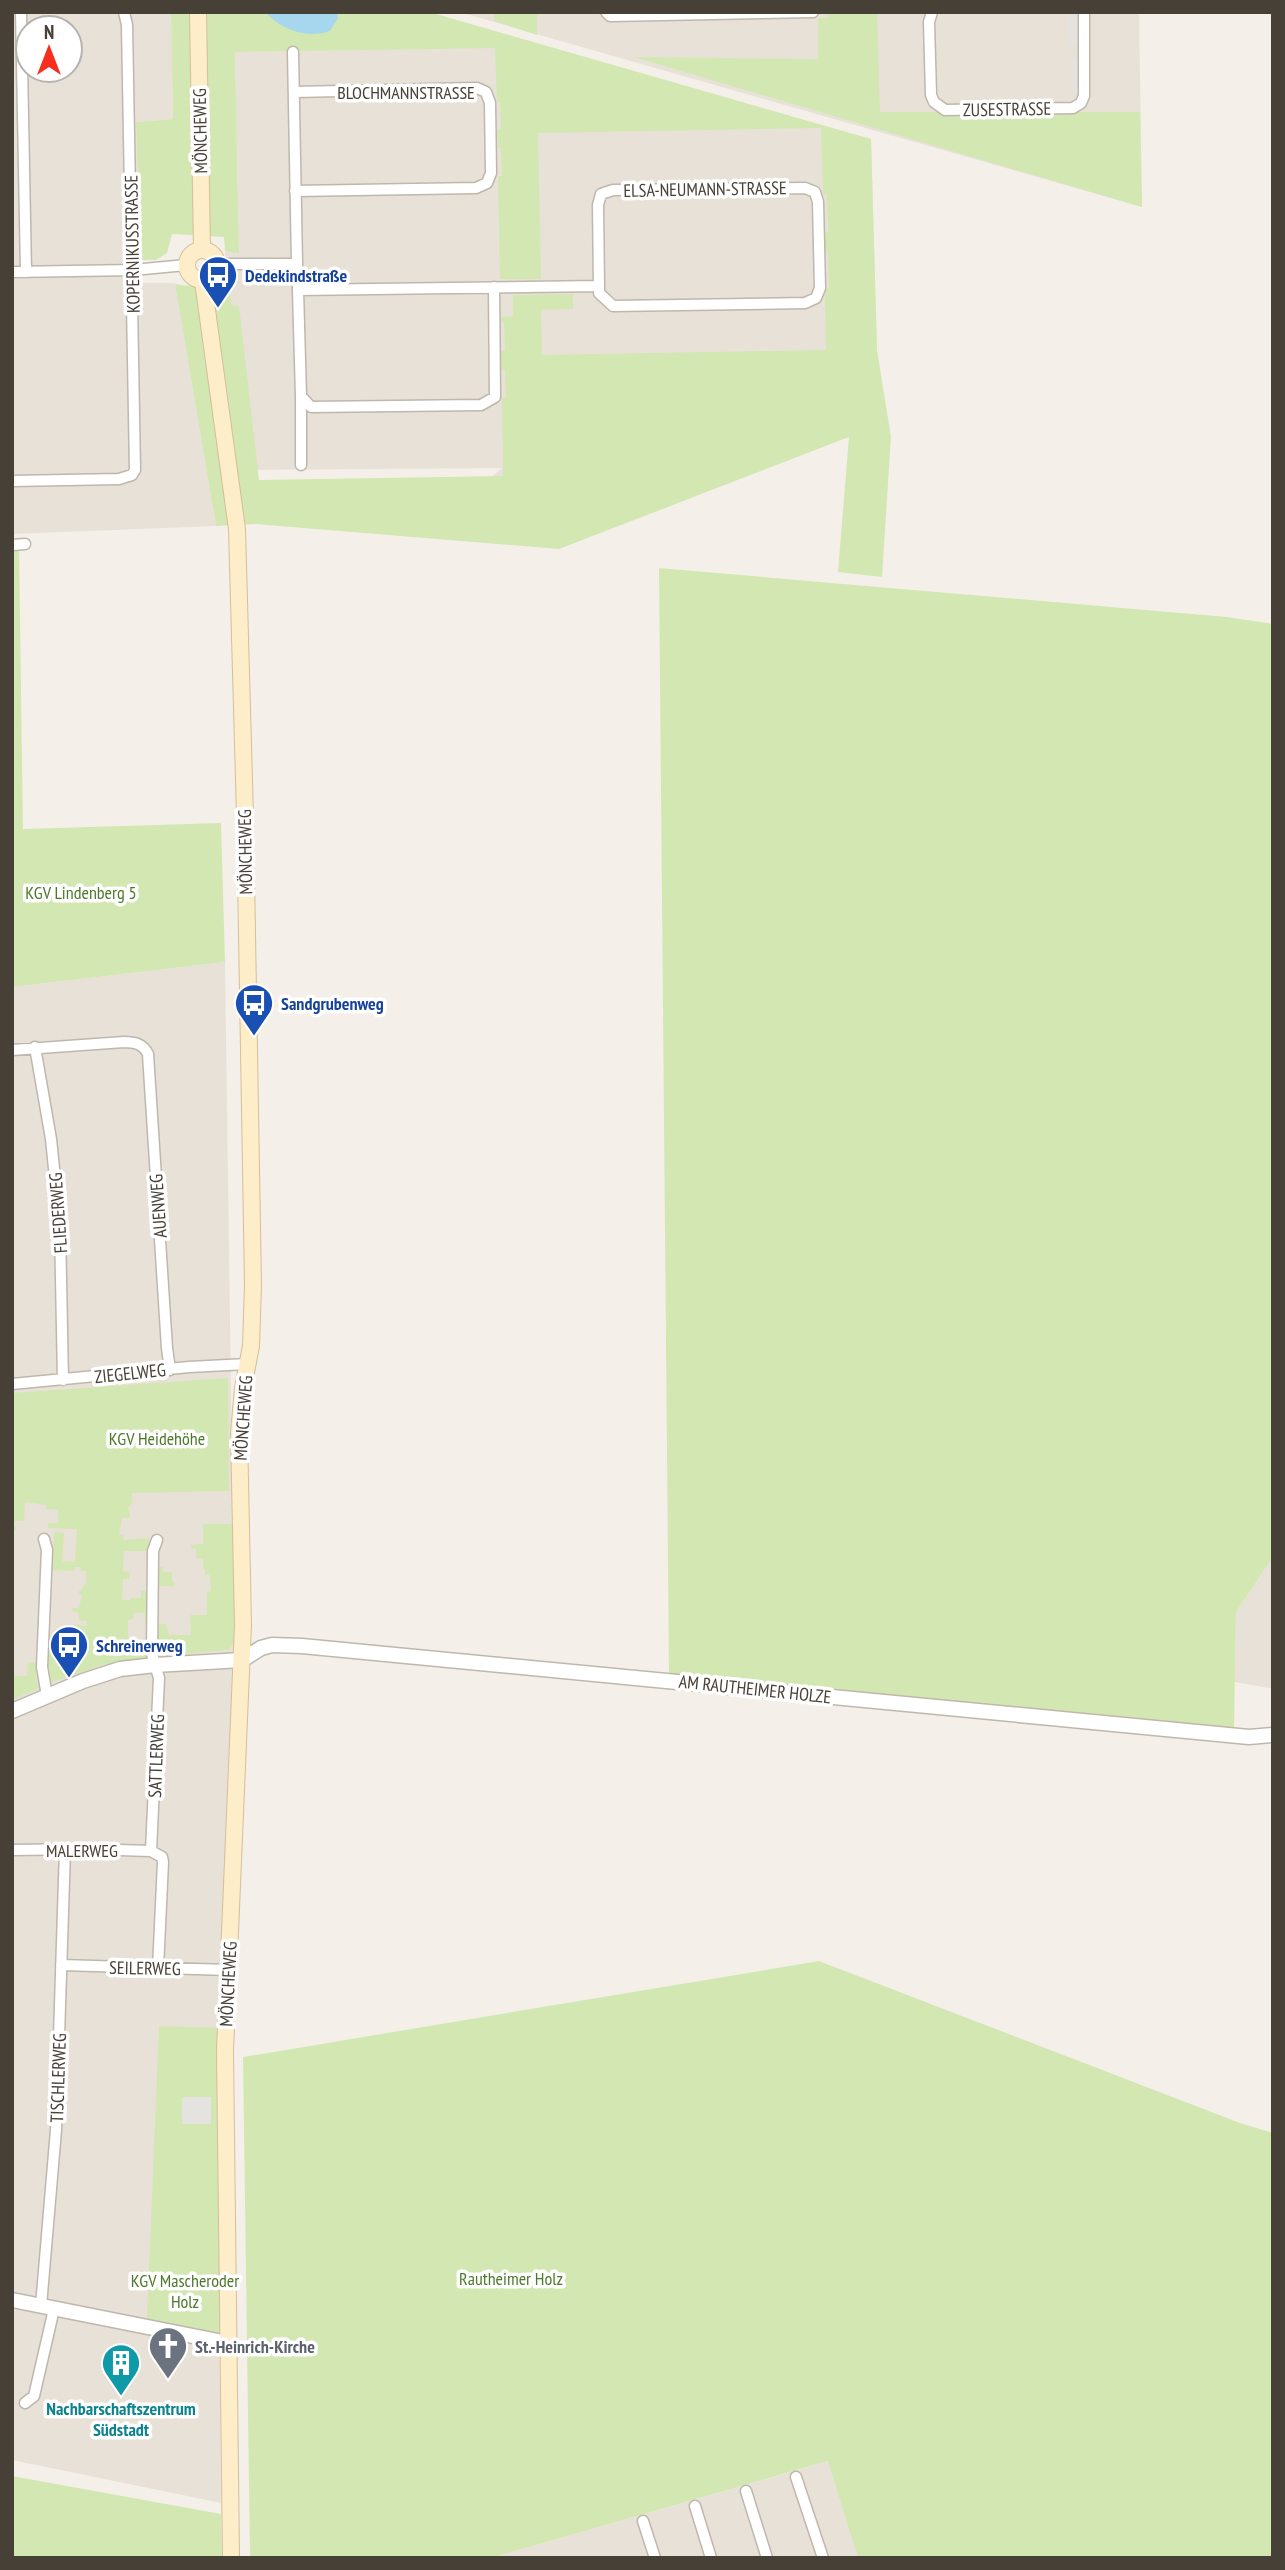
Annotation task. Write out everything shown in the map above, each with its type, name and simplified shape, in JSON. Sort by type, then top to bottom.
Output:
[{"type":"main road","name":"MÖNCHEWEG","points":[[198,12],[202,249]]},
{"type":"main road","points":[[202,249],[213,254],[218,264],[214,275],[203,281],[190,275],[186,265],[191,254],[202,249]]},
{"type":"main road","name":"MÖNCHEWEG","points":[[203,281],[237,529],[253,1285],[253,1323],[239,1432],[242,1660],[225,2076],[231,2558]]},
{"type":"street","points":[[21,12],[26,272]]},
{"type":"street","name":"KOPERNIKUSSTRASSE","points":[[12,481],[119,479],[132,475],[136,464],[127,25],[124,12]]},
{"type":"street","points":[[606,12],[610,16],[813,12]]},
{"type":"street","name":"ZUSESTRASSE","points":[[932,12],[929,22],[931,95],[934,103],[946,110],[1073,108],[1081,103],[1084,96],[1084,12]]},
{"type":"street","points":[[293,52],[301,465]]},
{"type":"street","name":"BLOCHMANNSTRASSE","points":[[294,92],[477,88],[486,92],[490,103],[492,173],[486,183],[476,188],[295,191]]},
{"type":"street","name":"ELSA-NEUMANN-STRASSE","points":[[805,187],[815,192],[818,202],[820,288],[816,298],[805,303],[613,306],[599,293],[599,286],[598,205],[601,194],[613,190],[805,187]]},
{"type":"street","points":[[218,264],[297,264]]},
{"type":"street","points":[[12,272],[133,270],[186,265]]},
{"type":"street","points":[[298,290],[599,286]]},
{"type":"street","points":[[301,396],[311,407],[481,405],[495,397],[494,287]]},
{"type":"street","points":[[12,545],[25,544]]},
{"type":"street","name":"AUENWEG","points":[[35,1047],[134,1042],[141,1045],[148,1055],[170,1370]]},
{"type":"street","points":[[12,1050],[35,1047]]},
{"type":"street","name":"FLIEDERWEG","points":[[35,1047],[51,1139],[60,1227],[63,1380]]},
{"type":"street","name":"ZIEGELWEG","points":[[12,1384],[247,1364]]},
{"type":"street","points":[[44,1539],[47,1550],[42,1667],[47,1696]]},
{"type":"street","name":"SATTLERWEG","points":[[156,1540],[153,1551],[152,1654],[159,1678],[151,1851],[162,1857],[163,1863],[158,1968]]},
{"type":"street","name":"AM RAUTHEIMER HOLZE","points":[[242,1660],[261,1648],[302,1646],[1249,1737],[1273,1735]]},
{"type":"street","points":[[12,1711],[101,1674],[155,1665],[242,1660]]},
{"type":"street","name":"TISCHLERWEG","points":[[25,2403],[34,2396],[47,2308],[65,1849]]},
{"type":"street","name":"MALERWEG","points":[[12,1850],[151,1851]]},
{"type":"street","name":"SEILERWEG","points":[[61,1965],[229,1970]]},
{"type":"street","points":[[12,2300],[228,2343]]},
{"type":"street","points":[[796,2477],[824,2558]]},
{"type":"street","points":[[746,2491],[767,2558]]},
{"type":"street","points":[[695,2506],[711,2558]]},
{"type":"street","points":[[643,2521],[655,2558]]},
{"type":"shaded area","points":[[12,12],[171,12],[173,119],[136,122],[140,283],[175,283],[216,526],[12,534]]},
{"type":"shaded area","points":[[459,12],[1139,12],[1142,207]]},
{"type":"shaded area","points":[[1077,13],[1078,44],[1070,44],[1070,14]]},
{"type":"shaded area","points":[[496,47],[871,139],[877,350],[464,500],[502,468],[250,470],[226,292],[225,251],[239,252],[235,52]]},
{"type":"shaded area","points":[[1078,60],[1079,91],[1071,91],[1071,61]]},
{"type":"shaded area","points":[[225,962],[235,1679],[217,2114],[221,2503],[12,2460],[12,987]]},
{"type":"shaded area","points":[[1273,1557],[1273,1689],[1235,1682],[1236,1612]]},
{"type":"shaded area","points":[[182,2097],[211,2097],[211,2124],[182,2124]]},
{"type":"shaded area","points":[[829,2461],[858,2558],[491,2558]]},
{"type":"green space","points":[[171,12],[429,12],[871,139],[877,350],[891,437],[882,577],[838,572],[849,437],[559,549],[255,524],[216,526],[175,284],[230,292],[231,305],[239,306],[259,480],[503,476],[502,398],[506,397],[505,370],[501,370],[501,351],[505,350],[504,323],[500,317],[513,316],[513,295],[573,294],[573,309],[541,310],[542,355],[826,350],[825,289],[829,288],[828,252],[824,251],[824,232],[828,232],[827,195],[823,195],[821,128],[538,133],[541,279],[500,279],[498,176],[502,176],[497,130],[501,129],[495,48],[235,52],[239,253],[225,251],[224,237],[172,234],[167,253],[156,260],[140,260],[136,122],[173,119]]},
{"type":"green space","points":[[494,12],[537,12],[537,35],[494,21]]},
{"type":"green space","points":[[829,12],[877,12],[880,112],[1140,112],[1142,207],[634,57],[818,59],[818,18],[828,18]]},
{"type":"green space","name":"KGV Lindenberg 5","points":[[12,547],[19,547],[23,829],[221,823],[225,962],[12,987]]},
{"type":"green space","points":[[659,568],[1227,617],[1273,624],[1273,1557],[1236,1612],[1234,1729],[669,1674]]},
{"type":"green space","name":"KGV Heidehöhe","points":[[228,1378],[229,1491],[132,1493],[132,1503],[128,1508],[131,1518],[122,1518],[119,1535],[123,1535],[124,1540],[149,1538],[149,1551],[124,1551],[123,1571],[130,1572],[129,1579],[123,1579],[122,1599],[129,1601],[131,1598],[141,1598],[141,1591],[148,1591],[148,1625],[145,1625],[145,1613],[133,1613],[133,1619],[128,1620],[128,1637],[134,1637],[134,1644],[121,1643],[120,1652],[148,1653],[148,1657],[103,1665],[52,1682],[48,1650],[55,1654],[55,1650],[58,1650],[59,1658],[70,1659],[77,1628],[73,1625],[87,1626],[87,1621],[80,1621],[78,1612],[72,1611],[73,1608],[79,1608],[82,1595],[79,1591],[86,1582],[86,1571],[81,1571],[81,1567],[75,1567],[75,1571],[52,1570],[54,1532],[64,1533],[62,1561],[75,1562],[77,1529],[48,1528],[48,1523],[58,1523],[58,1510],[25,1502],[24,1521],[14,1521],[16,1530],[12,1530],[12,1393]]},
{"type":"green space","points":[[203,1524],[234,1524],[234,1644],[228,1650],[181,1654],[180,1644],[157,1644],[157,1624],[166,1624],[169,1635],[191,1635],[190,1615],[207,1615],[207,1592],[211,1591],[210,1575],[205,1575],[203,1559],[196,1558],[196,1549],[191,1548],[191,1545],[203,1544]]},
{"type":"green space","points":[[158,1567],[163,1567],[163,1572],[172,1572],[175,1586],[158,1586]]},
{"type":"green space","points":[[28,1662],[37,1663],[36,1680],[39,1688],[12,1700],[12,1676],[27,1676]]},
{"type":"green space","name":"Rautheimer Holz","points":[[819,1961],[1240,2123],[1273,2133],[1273,2558],[858,2558],[828,2461],[491,2558],[250,2558],[243,2057]]},
{"type":"green space","name":"KGV Mascheroder Holz","points":[[159,2026],[219,2028],[218,2334],[147,2319]]},
{"type":"green space","points":[[12,2476],[221,2514],[222,2558],[12,2558]]},
{"type":"water","points":[[265,12],[337,12],[338,18],[330,31],[312,34],[287,28]]},
{"type":"place","name":"Dedekindstraße","points":[[218,309]]},
{"type":"place","name":"Sandgrubenweg","points":[[254,1037]]},
{"type":"place","name":"Schreinerweg","points":[[69,1679]]},
{"type":"place","name":"St.-Heinrich-Kirche","points":[[168,2380]]},
{"type":"place","name":"Nachbarschaftszentrum Südstadt","points":[[121,2397]]}]
